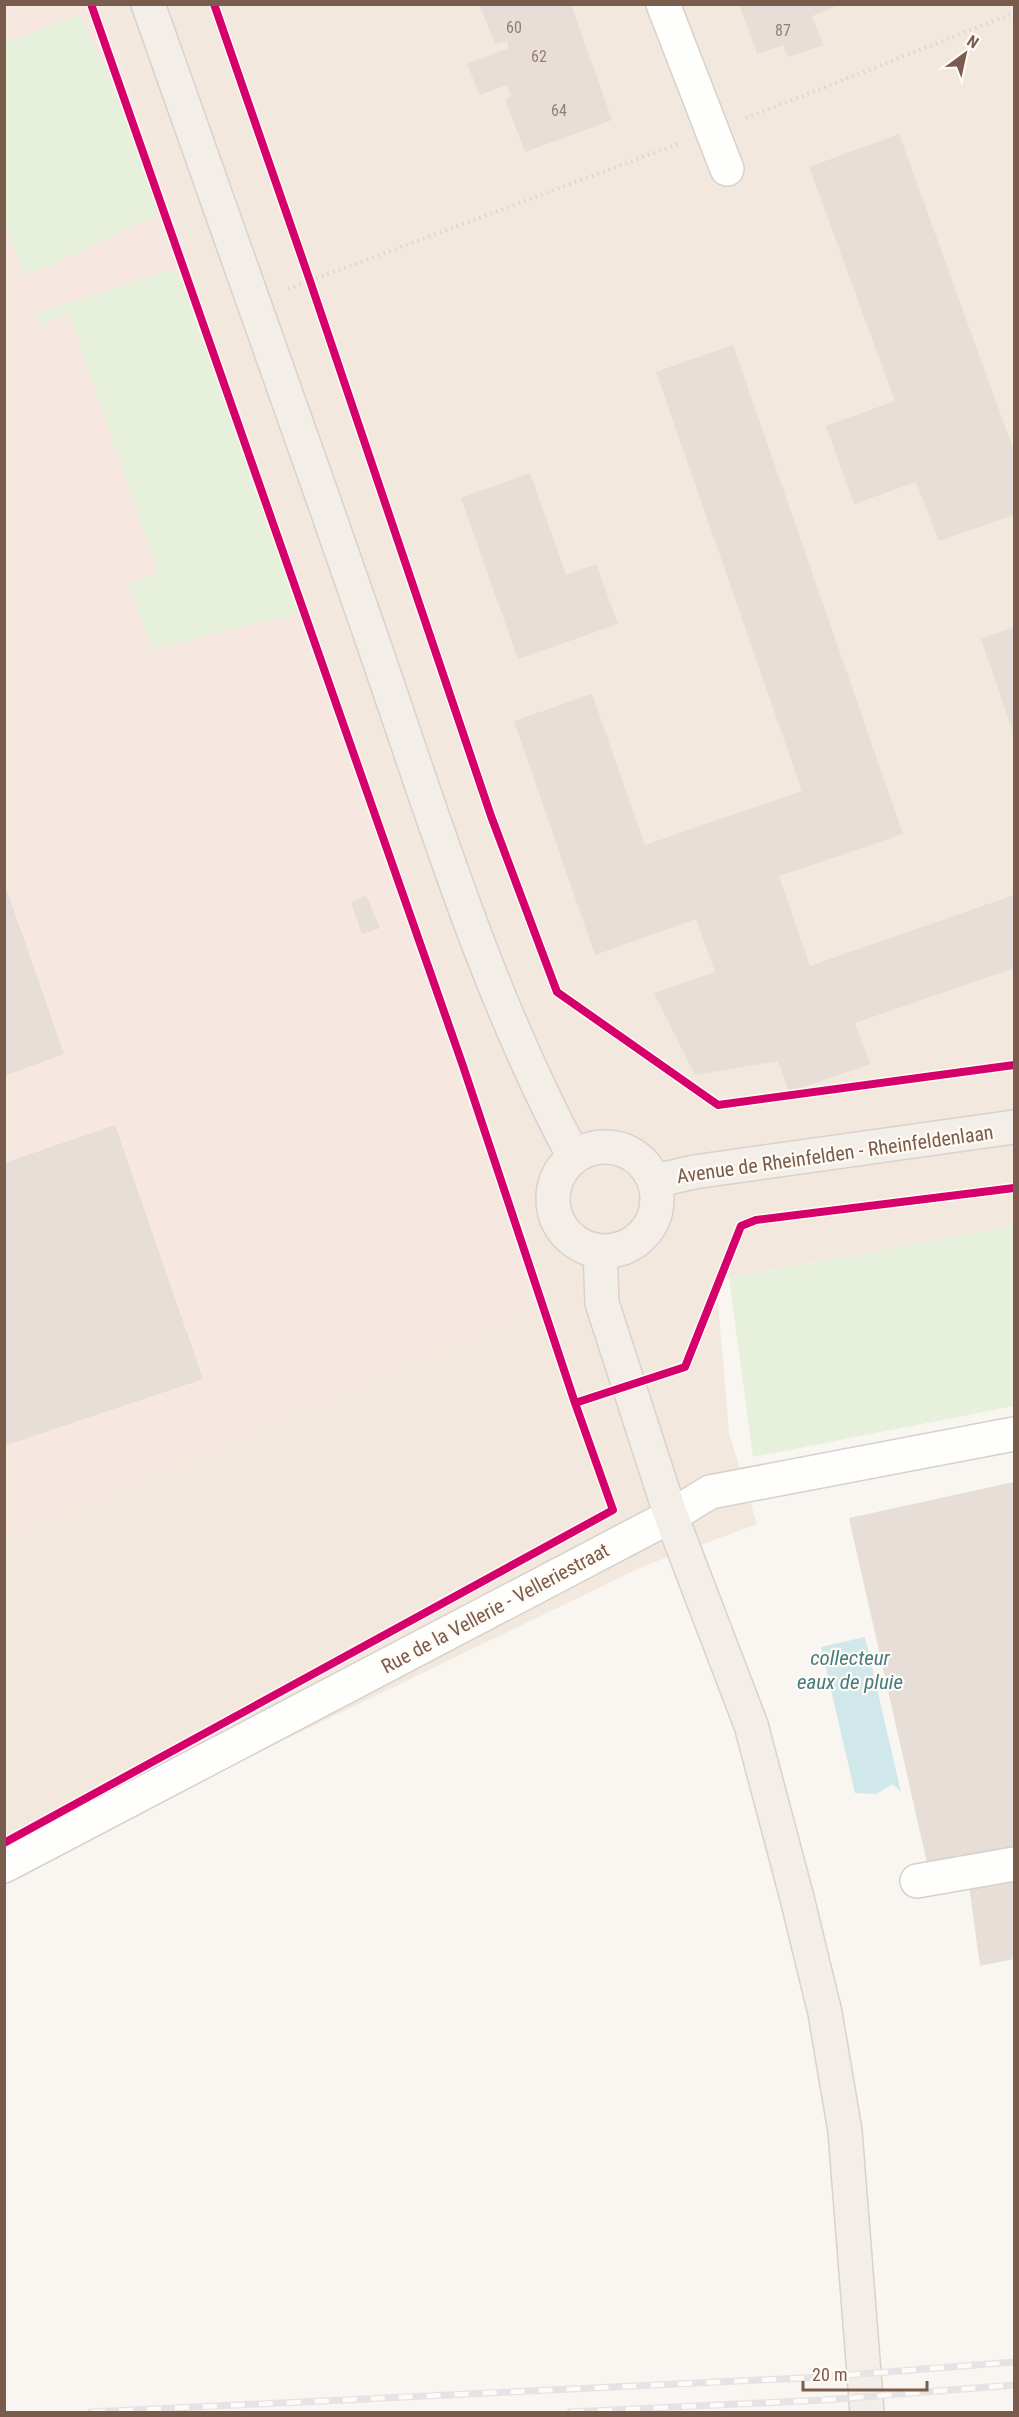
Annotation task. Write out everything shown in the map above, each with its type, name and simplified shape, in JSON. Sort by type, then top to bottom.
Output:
[{"type":"main road","points":[[148,4],[445,852],[518,1045],[537,1088],[574,1157]]},
{"type":"main road","name":"Avenue de Rheinfelden - Rheinfeldenlaan","points":[[655,1181],[694,1172],[1014,1127]]},
{"type":"main road","points":[[604,1146],[621,1148],[636,1156],[647,1167],[655,1181],[658,1199],[655,1216],[647,1231],[634,1244],[618,1250],[600,1251],[585,1247],[561,1228],[555,1214],[553,1197],[555,1182],[563,1167],[588,1149],[604,1146]]},
{"type":"main road","points":[[600,1251],[602,1304],[671,1516],[751,1725],[825,2013],[845,2131],[867,2412]]},
{"type":"street","points":[[663,4],[727,169]]},
{"type":"street","name":"Rue de la Vellerie - Velleriestraat","points":[[4,1866],[671,1516],[710,1492],[1014,1434]]},
{"type":"street","points":[[917,1881],[1014,1864]]},
{"type":"path","points":[[254,302],[712,131],[1014,13]]},
{"type":"path","points":[[307,270],[314,292]]},
{"type":"shaded area","points":[[5,5],[102,5],[537,1306],[5,1539]]},
{"type":"shaded area","points":[[102,5],[1014,5],[1014,1226],[716,1280],[729,1433],[757,1524],[644,1566],[5,1875],[5,1539],[537,1306]]},
{"type":"green space","points":[[80,15],[170,208],[52,265],[24,275],[5,223],[5,42]]},
{"type":"green space","points":[[188,264],[305,613],[264,621],[153,650],[128,584],[158,572],[69,314],[40,325],[36,313]]},
{"type":"green space","points":[[1014,1226],[1014,1406],[753,1457],[729,1278]]},
{"type":"water","name":"collecteur eaux de pluie","points":[[865,1637],[901,1792],[893,1784],[876,1794],[855,1793],[821,1647]]},
{"type":"building","points":[[479,4],[571,4],[612,120],[525,152],[505,100],[511,96],[507,85],[480,95],[467,64],[509,48],[507,41],[495,44]]},
{"type":"building","points":[[739,4],[833,4],[834,7],[812,16],[823,45],[788,57],[783,45],[757,54]]},
{"type":"building","points":[[899,134],[1014,451],[1014,515],[939,541],[916,482],[854,504],[826,426],[895,401],[809,167]]},
{"type":"building","points":[[733,345],[903,834],[779,876],[810,966],[1014,895],[1014,968],[855,1023],[870,1064],[789,1092],[778,1061],[695,1075],[654,993],[715,972],[696,919],[595,955],[514,721],[592,694],[645,845],[802,791],[656,372]]},
{"type":"building","points":[[530,473],[566,575],[596,564],[618,624],[518,659],[461,498]]},
{"type":"building","points":[[1014,627],[1014,735],[981,639]]},
{"type":"building","points":[[4,882],[64,1054],[4,1076]]},
{"type":"building","points":[[366,895],[380,928],[362,934],[351,903]]},
{"type":"building","points":[[115,1125],[203,1379],[4,1446],[4,1163]]},
{"type":"building","points":[[1014,1482],[1014,1847],[927,1863],[849,1518]]},
{"type":"building","points":[[1014,1875],[1014,1959],[980,1966],[969,1885]]},
{"type":"railway","points":[[91,2412],[823,2377],[1014,2362]]},
{"type":"railway","points":[[570,2412],[824,2400],[1014,2385]]},
{"type":"cycle path","points":[[91,4],[463,1066],[575,1403],[685,1367],[741,1226],[756,1220],[1014,1188]]},
{"type":"cycle path","points":[[214,4],[491,816],[557,992],[718,1105],[1014,1065]]},
{"type":"cycle path","points":[[4,1843],[613,1510],[575,1403]]}]
